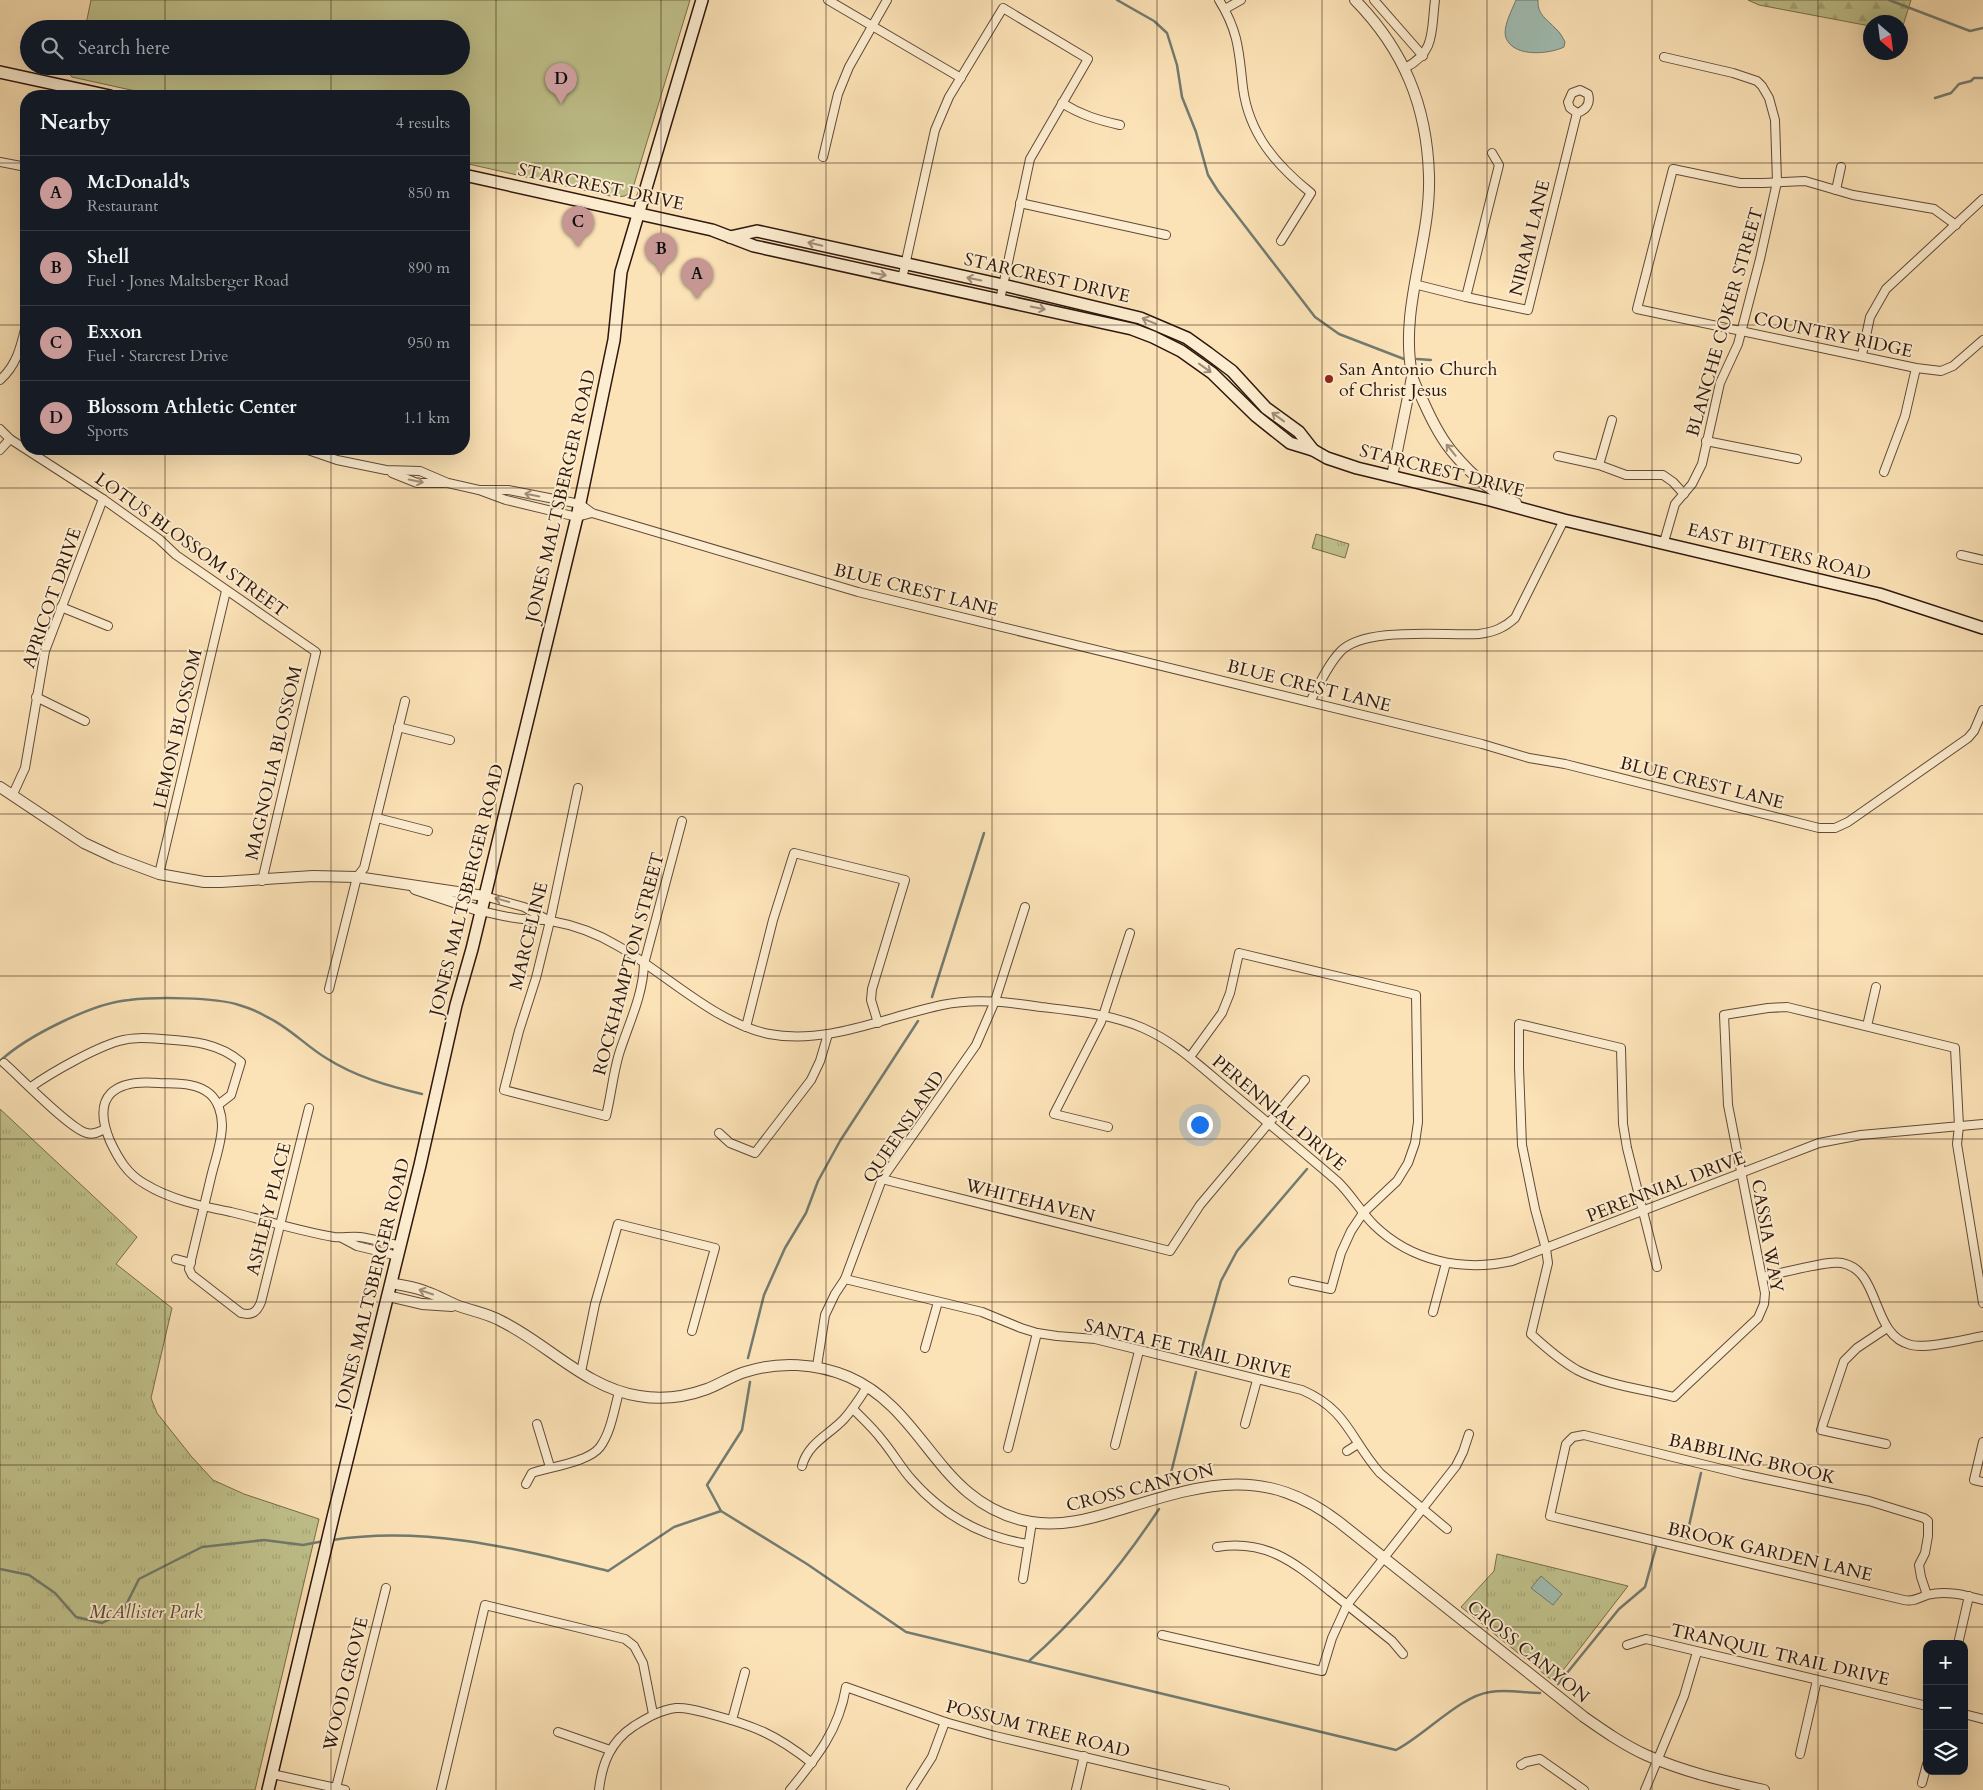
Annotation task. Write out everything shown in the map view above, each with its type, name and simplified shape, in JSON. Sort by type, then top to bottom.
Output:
[{"type":"main road","name":"JONES MALTSBERGER ROAD","points":[[268,1790],[333,1515],[392,1283],[456,1005],[481,911],[577,517],[614,340],[621,272],[702,0]]},
{"type":"main road","points":[[0,72],[82,90]]},
{"type":"main road","name":"STARCREST DRIVE","points":[[470,176],[712,230],[754,246],[1125,327],[1176,348],[1212,372],[1256,416],[1290,443],[1314,450],[1327,458],[1357,468],[1564,520]]},
{"type":"main road","name":"STARCREST DRIVE","points":[[730,237],[757,231],[1003,285],[1140,318],[1182,336],[1232,371],[1266,408],[1299,432],[1314,450]]},
{"type":"main road","points":[[1176,348],[1182,336]]},
{"type":"main road","points":[[1235,395],[1245,385]]},
{"type":"main road","name":"EAST BITTERS ROAD","points":[[1564,520],[1664,542],[1878,594],[1983,628]]},
{"type":"street","points":[[828,0],[960,78]]},
{"type":"street","points":[[823,157],[838,94],[849,67],[887,0]]},
{"type":"street","points":[[1219,0],[1234,29],[1240,50],[1246,103],[1255,130],[1279,166],[1311,192],[1281,240]]},
{"type":"street","points":[[1225,9],[1242,0]]},
{"type":"street","points":[[1355,0],[1387,36],[1405,68],[1422,120],[1429,177],[1427,210],[1409,325],[1412,377],[1392,476]]},
{"type":"street","points":[[1374,0],[1423,56]]},
{"type":"street","points":[[1405,68],[1423,56],[1429,48],[1435,0]]},
{"type":"street","points":[[902,279],[935,130],[941,113],[1003,8],[1088,59],[1030,159],[1000,300]]},
{"type":"street","name":"BLANCHE COKER STREET","points":[[1664,57],[1733,73],[1757,81],[1762,86],[1773,108],[1776,133],[1777,182],[1738,344],[1720,383],[1702,464],[1696,478],[1675,504],[1664,542]]},
{"type":"street","points":[[1062,103],[1077,113],[1120,125]]},
{"type":"street","name":"NIRAM LANE","points":[[1466,297],[1528,310],[1577,113]]},
{"type":"street","points":[[1414,284],[1466,297],[1500,165],[1492,153]]},
{"type":"street","points":[[0,162],[20,166]]},
{"type":"street","points":[[1836,190],[1841,167]]},
{"type":"street","name":"COUNTRY RIDGE","points":[[1777,182],[1740,182],[1673,169],[1637,309],[1862,355],[1916,368],[1941,371],[1953,366],[1983,340]]},
{"type":"street","points":[[1777,182],[1805,181],[1863,197],[1934,209],[1956,225]]},
{"type":"street","points":[[1862,355],[1870,318],[1886,289],[1983,199]]},
{"type":"street","points":[[1020,203],[1166,235]]},
{"type":"street","points":[[0,380],[13,365],[20,351]]},
{"type":"street","points":[[1884,472],[1906,416],[1916,368]]},
{"type":"street","points":[[1310,702],[1340,652],[1359,639],[1382,635],[1479,634],[1495,632],[1508,624],[1515,618],[1564,520],[1506,499],[1483,483],[1464,466],[1434,426],[1412,377]]},
{"type":"street","points":[[1599,465],[1612,420]]},
{"type":"street","name":"LOTUS BLOSSOM STREET","points":[[0,429],[20,445]]},
{"type":"street","points":[[0,450],[10,438]]},
{"type":"street","points":[[1706,441],[1797,459]]},
{"type":"street","name":"LOTUS BLOSSOM STREET","points":[[36,455],[103,499],[159,539],[176,556],[316,652]]},
{"type":"street","name":"BLUE CREST LANE","points":[[322,455],[386,470],[420,471],[448,483],[479,490],[506,500],[577,517],[592,513]]},
{"type":"street","points":[[1558,456],[1599,465],[1626,475],[1663,475],[1673,482],[1684,494]]},
{"type":"street","name":"BLUE CREST LANE","points":[[386,470],[417,483],[448,483]]},
{"type":"street","name":"BLUE CREST LANE","points":[[479,490],[508,490],[580,504],[592,513],[858,592],[1482,744],[1529,758],[1565,764],[1819,828],[1835,828],[1848,822],[1955,747],[1974,731],[1983,710]]},
{"type":"street","name":"APRICOT DRIVE","points":[[13,794],[25,768],[45,651],[103,499]]},
{"type":"street","points":[[1961,555],[1983,560]]},
{"type":"street","name":"LEMON BLOSSOM","points":[[159,874],[226,591]]},
{"type":"street","points":[[61,607],[108,626]]},
{"type":"street","name":"MAGNOLIA BLOSSOM","points":[[262,881],[316,652]]},
{"type":"street","points":[[36,697],[85,721]]},
{"type":"street","points":[[329,989],[357,877],[364,868],[405,701]]},
{"type":"street","points":[[398,727],[450,740]]},
{"type":"street","points":[[0,787],[84,843],[131,865],[159,874],[204,882],[236,883],[299,877],[357,877],[484,896]]},
{"type":"street","name":"MARCELINE","points":[[578,788],[550,921],[504,1090],[606,1116]]},
{"type":"street","points":[[377,818],[428,831]]},
{"type":"street","name":"ROCKHAMPTON STREET","points":[[606,1116],[619,1054],[633,1017],[644,976],[644,964],[682,821]]},
{"type":"street","points":[[746,1027],[773,920],[794,852],[905,880],[872,990],[871,1000],[878,1023]]},
{"type":"street","points":[[400,884],[481,911]]},
{"type":"street","name":"PERENNIAL DRIVE","points":[[484,896],[524,907],[550,921],[596,935],[618,946],[724,1016],[746,1027],[783,1036],[828,1034],[878,1023],[941,1005],[995,1001],[1103,1015],[1144,1029],[1190,1057],[1344,1187],[1363,1213],[1384,1234],[1396,1243],[1423,1257],[1446,1263],[1467,1266],[1512,1261],[1819,1143],[1840,1138],[1983,1124]]},
{"type":"street","name":"QUEENSLAND","points":[[817,1366],[825,1315],[834,1294],[845,1279],[882,1179],[976,1045],[995,1001],[1025,907]]},
{"type":"street","name":"PERENNIAL DRIVE","points":[[481,911],[520,919],[550,921]]},
{"type":"street","points":[[1108,1127],[1054,1114],[1103,1015],[1130,933]]},
{"type":"street","points":[[1190,1057],[1222,1013],[1230,993],[1239,953],[1416,996],[1418,1122],[1415,1143],[1408,1163],[1397,1181],[1363,1213],[1345,1242],[1331,1289],[1293,1281]]},
{"type":"street","points":[[1876,987],[1868,1026],[1955,1048],[1959,1126],[1957,1144],[1983,1303]]},
{"type":"street","name":"CASSIA WAY","points":[[1546,1249],[1547,1270],[1531,1334],[1565,1363],[1586,1374],[1674,1397],[1758,1318],[1764,1304],[1765,1293],[1740,1174],[1728,1105],[1724,1015],[1787,1007],[1868,1026]]},
{"type":"street","points":[[1546,1249],[1535,1209],[1522,1146],[1518,1068],[1519,1024],[1621,1048],[1623,1124],[1657,1267]]},
{"type":"street","points":[[719,1133],[730,1143],[755,1153],[811,1080],[820,1061],[828,1034]]},
{"type":"street","points":[[31,1087],[44,1078],[121,1040],[139,1038],[194,1041],[219,1048],[241,1062],[231,1094],[218,1105]]},
{"type":"street","points":[[4,1063],[70,1125],[92,1134],[105,1130]]},
{"type":"street","points":[[1268,1123],[1305,1080]]},
{"type":"street","points":[[176,1259],[191,1262],[204,1206],[221,1138],[222,1123],[218,1105],[209,1093],[195,1086],[151,1082],[135,1083],[121,1087],[109,1095],[104,1103],[102,1114],[105,1130],[123,1165],[145,1185],[167,1195],[204,1206],[342,1238],[358,1236],[399,1251]]},
{"type":"street","name":"ASHLEY PLACE","points":[[191,1262],[189,1269],[192,1275],[241,1313],[252,1314],[258,1309],[309,1108]]},
{"type":"street","name":"WHITEHAVEN","points":[[882,1179],[1170,1251],[1200,1205],[1268,1123]]},
{"type":"street","points":[[581,1372],[595,1304],[618,1224],[715,1248],[692,1331]]},
{"type":"street","points":[[1433,1312],[1446,1263]]},
{"type":"street","points":[[1762,1277],[1842,1263],[1854,1268],[1866,1282],[1887,1328],[1897,1339],[1911,1345],[1922,1346],[1983,1336]]},
{"type":"street","name":"SANTA FE TRAIL DRIVE","points":[[845,1279],[982,1312],[1037,1333],[1095,1339],[1302,1390],[1324,1401],[1344,1420],[1358,1444],[1380,1473],[1447,1529]]},
{"type":"street","name":"CROSS CANYON","points":[[392,1283],[426,1291],[458,1306],[500,1320],[594,1381],[619,1392],[652,1398],[680,1396],[708,1388],[759,1368],[789,1365],[817,1366],[849,1377],[867,1387],[899,1413],[946,1471],[966,1492],[1003,1514],[1032,1522],[1062,1524],[1076,1522],[1198,1487],[1216,1484],[1252,1485],[1281,1491],[1314,1505],[1334,1518],[1584,1717],[1614,1737],[1658,1760],[1679,1768],[1764,1790]]},
{"type":"street","name":"CROSS CANYON","points":[[388,1296],[422,1304],[458,1306]]},
{"type":"street","points":[[925,1348],[938,1302]]},
{"type":"street","points":[[1886,1444],[1821,1430],[1844,1361],[1857,1348],[1887,1328]]},
{"type":"street","points":[[1008,1448],[1037,1333]]},
{"type":"street","points":[[1116,1445],[1139,1351]]},
{"type":"street","points":[[1245,1424],[1257,1380]]},
{"type":"street","points":[[802,1466],[804,1459],[816,1442],[842,1421],[853,1409],[867,1387]]},
{"type":"street","points":[[526,1484],[532,1473],[581,1459],[591,1455],[599,1448],[606,1436],[619,1392]]},
{"type":"street","points":[[853,1409],[881,1438],[912,1479],[941,1507],[974,1529],[1011,1542],[1028,1544]]},
{"type":"street","points":[[538,1424],[550,1467]]},
{"type":"street","points":[[1162,1635],[1322,1671],[1332,1638],[1347,1605],[1456,1466],[1464,1452],[1469,1434]]},
{"type":"street","name":"BABBLING BROOK","points":[[1550,1516],[1566,1444],[1572,1437],[1584,1436],[1742,1474],[1869,1501],[1924,1518],[1928,1521],[1928,1536],[1925,1553],[1920,1565],[1921,1578],[1928,1595]]},
{"type":"street","points":[[1983,1442],[1974,1480],[1983,1482]]},
{"type":"street","points":[[1347,1451],[1358,1444]]},
{"type":"street","name":"BROOK GARDEN LANE","points":[[1550,1516],[1904,1600],[1915,1600],[1928,1595],[1948,1593],[1983,1600]]},
{"type":"street","points":[[1023,1579],[1032,1522]]},
{"type":"street","points":[[1217,1547],[1234,1544],[1246,1545],[1279,1555],[1302,1569],[1392,1641],[1402,1654]]},
{"type":"street","name":"WOOD GROVE","points":[[336,1788],[386,1588]]},
{"type":"street","points":[[1959,1640],[1969,1596]]},
{"type":"street","points":[[441,1790],[485,1605],[625,1639],[634,1646],[643,1664],[653,1714]]},
{"type":"street","name":"TRANQUIL TRAIL DRIVE","points":[[1627,1645],[1646,1639],[1923,1705]]},
{"type":"street","points":[[1645,1790],[1684,1696],[1697,1652]]},
{"type":"street","points":[[732,1720],[745,1672]]},
{"type":"street","points":[[1800,1754],[1817,1680]]},
{"type":"street","name":"POSSUM TREE ROAD","points":[[812,1763],[826,1742],[840,1714],[846,1687],[945,1722],[995,1736],[1225,1790]]},
{"type":"street","points":[[599,1790],[602,1766],[610,1750],[624,1732],[653,1714],[682,1708],[732,1720],[768,1733],[812,1763],[790,1790]]},
{"type":"street","points":[[1968,1715],[1983,1719]]},
{"type":"street","points":[[911,1790],[934,1752],[945,1722]]},
{"type":"street","points":[[558,1732],[610,1750]]},
{"type":"street","points":[[1076,1790],[1084,1756]]},
{"type":"street","points":[[1521,1765],[1540,1759],[1584,1790]]},
{"type":"street","points":[[272,1774],[345,1790]]},
{"type":"street","points":[[1922,1783],[1924,1775]]},
{"type":"street","points":[[1185,1790],[1187,1781]]},
{"type":"green space","points":[[91,0],[690,0],[632,191],[625,196],[615,197],[470,164],[470,90],[131,90],[70,75],[470,75],[470,20],[87,20]]},
{"type":"green space","points":[[1748,0],[1911,0],[1906,15],[1863,15],[1863,25],[1759,5]]},
{"type":"green space","points":[[1316,534],[1349,544],[1345,558],[1312,548]]},
{"type":"green space","name":"McAllister Park","points":[[0,1109],[137,1237],[116,1264],[172,1308],[151,1398],[157,1413],[213,1480],[244,1494],[319,1519],[255,1790],[0,1790]]},
{"type":"green space","points":[[1497,1554],[1628,1586],[1554,1682],[1461,1607],[1494,1571]]},
{"type":"water","points":[[1516,0],[1538,0],[1541,13],[1560,33],[1565,42],[1564,47],[1542,53],[1533,53],[1516,49],[1510,44],[1506,38],[1505,29]]},
{"type":"water","points":[[1541,1576],[1562,1594],[1553,1605],[1531,1588]]},
{"type":"waterway","points":[[1117,0],[1154,21],[1167,33],[1177,65],[1182,97],[1196,132],[1208,175],[1218,191],[1315,317],[1339,334],[1404,359]]},
{"type":"waterway","points":[[1889,0],[1970,31],[1983,28]]},
{"type":"waterway","points":[[1935,98],[1951,93],[1959,84],[1971,81],[1974,78],[1983,78]]},
{"type":"waterway","points":[[1417,359],[1431,360]]},
{"type":"waterway","points":[[932,997],[984,833]]},
{"type":"waterway","points":[[0,1061],[26,1041],[61,1022],[114,1002],[169,998],[215,1000],[254,1010],[275,1021],[319,1053],[349,1071],[385,1084],[422,1094]]},
{"type":"waterway","points":[[748,1358],[764,1295],[785,1248],[806,1213],[818,1181],[840,1141],[918,1021]]},
{"type":"waterway","points":[[1199,1358],[1221,1281],[1237,1251],[1307,1169]]},
{"type":"waterway","points":[[1168,1485],[1196,1372]]},
{"type":"waterway","points":[[750,1382],[742,1430],[707,1485],[721,1511],[807,1564],[906,1632],[1396,1750],[1455,1708],[1479,1695],[1502,1691],[1540,1693]]},
{"type":"waterway","points":[[1686,1539],[1701,1473]]},
{"type":"waterway","points":[[1029,1661],[1065,1627],[1099,1590],[1159,1509]]},
{"type":"waterway","points":[[332,1540],[367,1536],[437,1537],[505,1548],[608,1571],[674,1527],[721,1511]]},
{"type":"waterway","points":[[0,1569],[29,1575],[55,1593],[76,1617],[102,1623],[122,1613],[139,1579],[202,1547],[264,1540],[303,1545],[324,1541]]},
{"type":"waterway","points":[[1558,1684],[1619,1609],[1645,1587],[1656,1547]]},
{"type":"place","name":"Blossom Athletic Center","points":[[561,104]]},
{"type":"place","name":"Exxon","points":[[578,247]]},
{"type":"place","name":"Shell","points":[[661,274]]},
{"type":"place","name":"McDonald's","points":[[697,299]]},
{"type":"place","name":"San Antonio Church of Christ Jesus","points":[[1329,379]]}]
